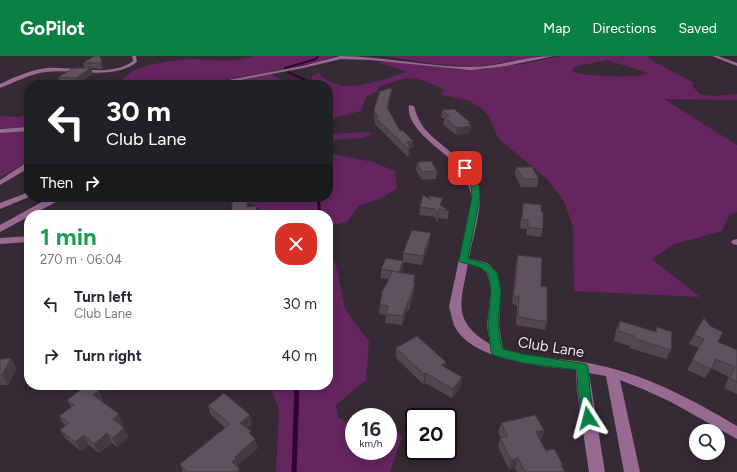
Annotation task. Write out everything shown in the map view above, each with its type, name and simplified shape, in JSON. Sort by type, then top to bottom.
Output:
[{"type":"street","points":[[0,86],[18,77],[45,71],[65,69],[97,71],[124,68],[133,64],[135,61],[134,56]]},
{"type":"street","points":[[228,80],[303,68],[342,57],[371,56],[468,68],[494,66],[552,56]]},
{"type":"street","points":[[714,56],[737,65]]},
{"type":"street","name":"Club Lane","points":[[412,106],[411,113],[420,128],[466,170],[475,186],[476,197],[455,307],[457,321],[463,330],[486,347],[497,352],[523,359],[582,367],[612,373],[658,390],[707,415],[737,433]]},
{"type":"street","points":[[0,131],[24,129]]},
{"type":"street","points":[[0,183],[24,168]]},
{"type":"street","points":[[0,206],[24,196]]},
{"type":"street","points":[[35,210],[49,202]]},
{"type":"street","points":[[0,229],[24,216]]},
{"type":"street","points":[[0,241],[24,239]]},
{"type":"street","points":[[464,260],[483,266],[492,272],[496,289],[493,326],[497,352]]},
{"type":"street","points":[[582,367],[584,391],[597,472]]},
{"type":"street","points":[[612,373],[632,472]]},
{"type":"shaded area","points":[[253,56],[335,56],[317,63],[225,80],[121,80],[135,70],[158,63],[189,59],[239,60]]},
{"type":"shaded area","points":[[384,56],[548,56],[474,67],[436,64]]},
{"type":"shaded area","points":[[560,56],[648,56],[653,61],[694,83],[692,86],[701,95],[716,96],[737,94],[737,100],[664,99],[737,145],[737,212],[729,215],[722,231],[674,244],[652,259],[700,297],[574,291],[573,227],[564,201],[548,180],[498,138],[489,116],[482,109],[468,100],[441,95],[444,90],[435,85],[418,79],[405,78],[380,86],[377,91],[366,97],[361,111],[337,117],[333,120],[333,83],[354,86],[407,72],[377,62],[405,61],[465,69],[524,64]],"holes":[[[607,60],[648,73],[642,75],[610,76],[588,75],[572,72],[573,67]]]},
{"type":"shaded area","points":[[272,73],[274,76],[282,80],[236,80]]},
{"type":"shaded area","points":[[318,73],[328,80],[312,80],[312,76]]},
{"type":"shaded area","points":[[0,116],[19,117],[24,116],[24,128],[0,128]]},
{"type":"shaded area","points":[[6,131],[24,131],[24,164],[0,178],[0,134]]},
{"type":"shaded area","points":[[368,132],[372,134],[361,138],[338,139],[333,141],[333,134]]},
{"type":"shaded area","points":[[333,154],[373,162],[395,171],[397,189],[379,199],[359,206],[347,222],[333,225],[333,210],[262,210],[247,202],[333,202]]},
{"type":"shaded area","points":[[333,260],[336,265],[345,309],[369,341],[366,380],[336,405],[338,418],[345,421],[345,460],[394,460],[390,472],[276,472],[279,410],[272,390],[333,390]]},
{"type":"shaded area","points":[[397,432],[402,437],[397,452]]},
{"type":"building","points":[[94,56],[100,56],[102,62],[83,63]]},
{"type":"building","points":[[74,68],[91,68],[76,78],[58,77]]},
{"type":"building","points":[[392,88],[387,107],[400,131],[402,130],[413,141],[407,142],[410,148],[408,149],[375,117],[378,117],[374,110],[380,91]]},
{"type":"building","points":[[454,109],[471,123],[468,123],[471,126],[457,128],[444,117],[449,116],[442,110]]},
{"type":"building","points":[[431,161],[437,171],[422,172],[417,162]]},
{"type":"building","points":[[516,167],[532,167],[539,179],[523,179]]},
{"type":"building","points":[[423,195],[431,200],[429,196],[443,198],[440,205],[449,211],[439,209],[438,214],[435,209],[420,207]]},
{"type":"building","points":[[232,202],[247,202],[247,207],[256,206],[256,210],[232,210]]},
{"type":"building","points":[[523,203],[541,205],[541,212],[543,212],[543,229],[528,227],[528,220],[522,220]]},
{"type":"building","points":[[412,230],[431,233],[423,256],[403,253]]},
{"type":"building","points":[[518,255],[542,258],[541,286],[547,287],[547,322],[518,317],[519,296],[514,296]]},
{"type":"building","points":[[386,258],[403,261],[399,272],[381,269]]},
{"type":"building","points":[[392,271],[415,275],[413,283],[415,283],[403,316],[386,314],[388,306],[380,305],[382,291]]},
{"type":"building","points":[[704,318],[710,326],[723,332],[718,342],[737,350],[737,382],[730,378],[735,367],[716,359],[711,369],[692,360],[704,339],[694,335]]},
{"type":"building","points":[[620,321],[656,332],[657,327],[672,332],[671,350],[633,338],[634,336],[618,331]]},
{"type":"building","points":[[417,336],[446,362],[441,365],[462,377],[453,389],[426,373],[424,374],[396,348]]},
{"type":"building","points":[[11,358],[2,375],[0,375],[0,359]]},
{"type":"building","points":[[80,390],[99,390],[93,395],[119,414],[113,419],[124,428],[113,438],[107,433],[94,444],[84,435],[75,442],[60,430],[69,423],[59,416],[74,405],[67,400]]},
{"type":"building","points":[[224,393],[250,415],[240,423],[251,431],[249,433],[255,439],[235,457],[236,458],[232,462],[240,469],[236,472],[187,472],[180,464],[230,424],[208,406]]},
{"type":"building","points":[[535,415],[544,430],[536,432],[546,451],[554,449],[563,465],[561,465],[565,472],[525,472],[518,458],[511,460],[500,438],[508,436],[501,423]]},
{"type":"waterway","points":[[285,68],[316,59],[318,56]]},
{"type":"waterway","points":[[288,72],[305,80]]},
{"type":"waterway","points":[[319,202],[319,210]]},
{"type":"waterway","points":[[294,472],[297,390]]},
{"type":"route","points":[[465,168],[475,186],[476,197],[464,260],[488,268],[494,277],[496,289],[493,311],[493,326],[497,352],[523,359],[582,367],[588,418]]}]
